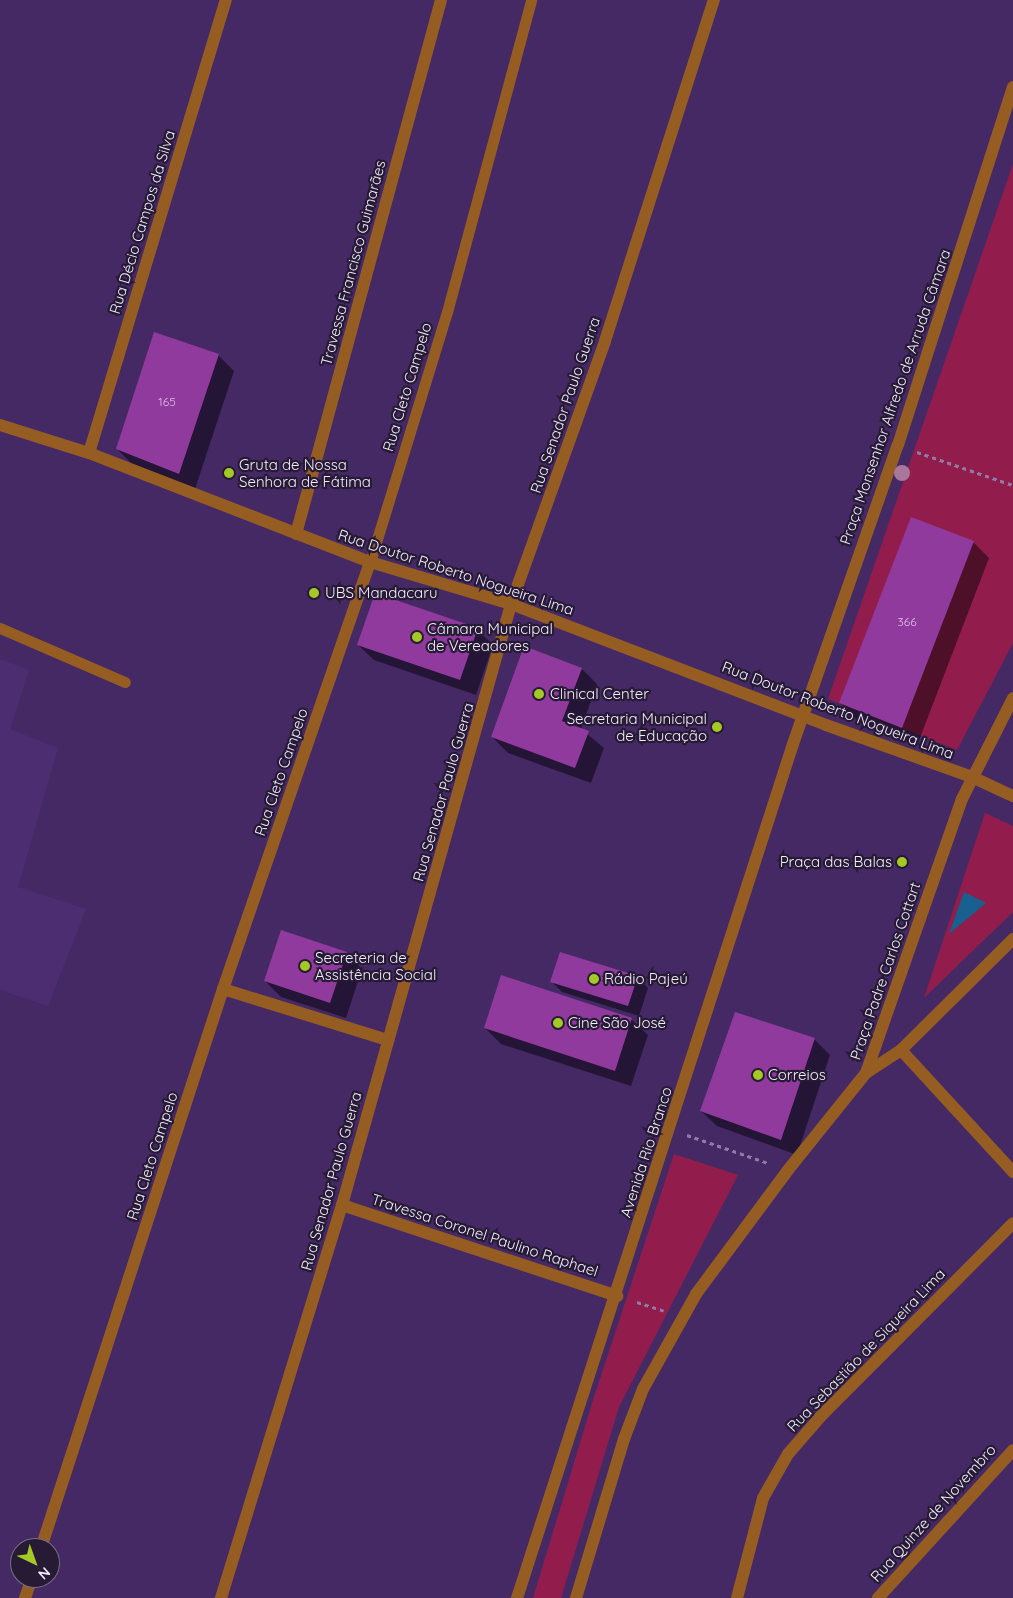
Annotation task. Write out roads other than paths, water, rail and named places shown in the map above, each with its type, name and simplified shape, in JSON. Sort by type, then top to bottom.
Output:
[{"type":"street","name":"Rua Décio Campos da Silva","points":[[89,453],[226,0]]},
{"type":"street","name":"Travessa Francisco Guimarães","points":[[296,534],[441,0]]},
{"type":"street","name":"Rua Senador Paulo Guerra","points":[[221,1598],[342,1205],[479,727],[511,604],[605,341],[714,0]]},
{"type":"street","name":"Praça Monsenhor Alfredo de Arruda Câmara","points":[[803,715],[898,445],[1013,87]]},
{"type":"street","name":"Rua Doutor Roberto Nogueira Lima","points":[[0,425],[89,453],[370,562],[511,604],[972,777],[1013,796]]},
{"type":"street","name":"Rua Cleto Campelo","points":[[44,1538],[223,988],[370,562]]},
{"type":"street","points":[[972,777],[1013,698]]},
{"type":"street","name":"Avenida Rio Branco","points":[[517,1598],[671,1130],[803,715]]},
{"type":"street","name":"Praça Padre Carlos Cottart","points":[[866,1073],[972,777]]},
{"type":"street","name":"Praça Padre Carlos Cottart","points":[[866,1073],[901,1050],[1013,940]]},
{"type":"street","points":[[223,988],[388,1040]]},
{"type":"street","points":[[901,1050],[1013,1172]]},
{"type":"street","points":[[576,1598],[624,1439],[643,1388],[696,1294],[788,1170],[866,1073]]},
{"type":"street","name":"Travessa Coronel Paulino Raphael","points":[[342,1205],[617,1296]]},
{"type":"street","name":"Rua Sebastião de Siqueira Lima","points":[[737,1598],[763,1498],[788,1454],[821,1416],[1013,1223]]},
{"type":"street","name":"Rua Quinze de Novembro","points":[[878,1598],[1013,1450]]},
{"type":"lane","name":"Rua Cleto Campelo","points":[[370,562],[447,312],[531,0]]},
{"type":"lane","points":[[0,628],[125,682]]},
{"type":"water","points":[[964,892],[986,903],[949,934]]},
{"type":"place","name":"Gruta de Nossa Senhora de Fátima","points":[[229,473]]},
{"type":"place","name":"UBS Mandacaru","points":[[314,593]]},
{"type":"place","name":"Câmara Municipal de Vereadores","points":[[417,637]]},
{"type":"place","name":"Clinical Center","points":[[539,694]]},
{"type":"place","name":"Secretaria Municipal de Educação","points":[[717,727]]},
{"type":"place","name":"Praça das Balas","points":[[902,862]]},
{"type":"place","name":"Secreteria de Assistência Social","points":[[305,966]]},
{"type":"place","name":"Rádio Pajeú","points":[[594,979]]},
{"type":"place","name":"Cine São José","points":[[558,1023]]},
{"type":"place","name":"Correios","points":[[758,1075]]}]
